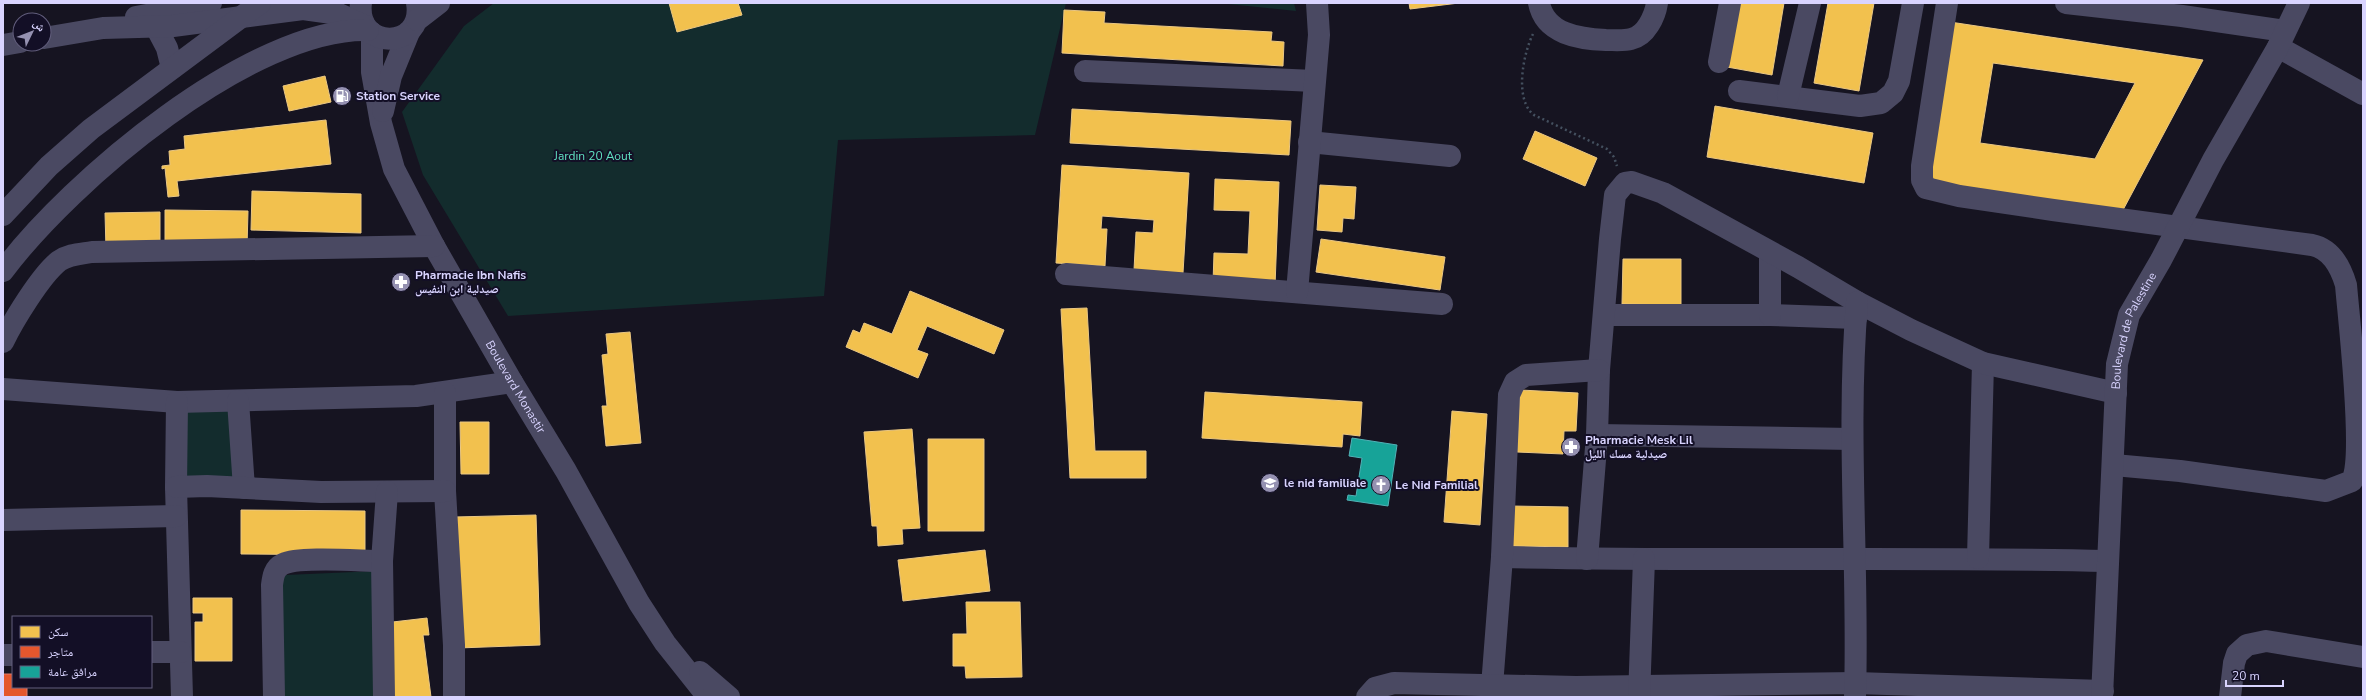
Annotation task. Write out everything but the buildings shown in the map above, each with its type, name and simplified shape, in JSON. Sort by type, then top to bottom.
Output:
[{"type":"street","points":[[103,28],[129,18],[211,3]]},
{"type":"street","points":[[3,215],[49,166],[91,129],[260,3]]},
{"type":"street","name":"Boulevard Monastir","points":[[361,3],[362,19],[369,30],[372,72],[381,122],[394,169],[434,246],[512,382],[566,471],[639,603],[665,643],[708,697]]},
{"type":"street","points":[[52,37],[103,28],[156,27],[239,18],[302,9],[339,14],[381,38],[391,39],[401,37],[414,18],[439,3]]},
{"type":"street","points":[[1297,292],[1319,35],[1317,3]]},
{"type":"street","points":[[1542,11],[1569,35],[1583,39],[1632,39],[1640,34],[1654,16],[1657,3]]},
{"type":"street","points":[[1719,62],[1730,3]]},
{"type":"street","points":[[1788,96],[1810,3]]},
{"type":"street","points":[[1739,91],[1860,106],[1876,104],[1893,93],[1899,81],[1913,3]]},
{"type":"street","points":[[1947,3],[1922,166],[1922,180],[1926,188],[1959,196],[2321,247],[2342,271],[2346,285],[2355,407],[2356,446],[2355,475],[2346,485],[2326,491],[2180,471],[2114,465]]},
{"type":"street","points":[[2066,3],[2182,16],[2281,39],[2363,94]]},
{"type":"street","name":"Boulevard de Palestine","points":[[2102,694],[2114,465],[2117,364],[2129,315],[2281,39],[2299,3]]},
{"type":"street","name":"Boulevard Monastir","points":[[381,122],[391,76],[414,18]]},
{"type":"street","points":[[156,27],[167,48],[172,68]]},
{"type":"street","points":[[3,271],[44,224],[82,186],[130,145],[189,100],[235,72],[303,40],[335,31],[369,30]]},
{"type":"street","points":[[1086,71],[1314,81]]},
{"type":"street","points":[[1309,142],[1450,156]]},
{"type":"street","points":[[1587,559],[1597,435],[1599,370],[1605,316],[1610,239],[1615,195],[1619,188],[1625,183],[1632,182],[1649,187],[1688,206],[1770,253],[1857,310],[1911,330],[1983,363],[2116,393]]},
{"type":"street","points":[[3,342],[16,319],[51,269],[60,261],[73,254],[92,252],[434,246]]},
{"type":"street","points":[[1770,253],[1770,315]]},
{"type":"street","points":[[1066,274],[1442,304]]},
{"type":"street","points":[[1605,316],[1770,315],[1857,310]]},
{"type":"street","points":[[1856,690],[1856,558],[1852,439],[1857,310]]},
{"type":"street","points":[[1978,558],[1983,363]]},
{"type":"street","points":[[1492,686],[1502,557],[1509,395],[1515,382],[1526,375],[1534,373],[1599,370]]},
{"type":"street","points":[[3,389],[177,402],[416,396],[445,393],[512,382]]},
{"type":"street","points":[[445,393],[445,491],[454,644],[454,697]]},
{"type":"street","points":[[238,401],[244,488]]},
{"type":"street","points":[[177,402],[176,516],[182,697]]},
{"type":"street","points":[[1597,435],[1852,439]]},
{"type":"street","points":[[176,487],[207,486],[321,492],[445,491]]},
{"type":"street","points":[[384,697],[382,561],[387,492]]},
{"type":"street","points":[[3,520],[176,516]]},
{"type":"street","points":[[1502,557],[1587,559],[1978,558],[2108,561]]},
{"type":"street","points":[[1639,692],[1644,559]]},
{"type":"street","points":[[274,697],[272,585],[274,573],[284,563],[302,561],[382,561]]},
{"type":"street","points":[[2230,697],[2234,663],[2237,654],[2247,645],[2266,641],[2363,658]]},
{"type":"street","name":"Boulevard Monastir","points":[[665,643],[729,697]]},
{"type":"street","points":[[152,652],[180,652]]},
{"type":"street","points":[[1367,697],[1375,688],[1394,683],[1639,692],[1856,690],[2102,694]]},
{"type":"path","points":[[1542,11],[1534,34],[1525,53],[1524,102],[1534,115],[1602,146],[1611,152],[1617,163],[1619,188]]},
{"type":"green space","name":"Jardin 20 Aout","points":[[494,3],[1066,3],[1035,135],[838,140],[824,296],[508,316],[423,175],[402,112],[464,26]]},
{"type":"green space","points":[[1218,3],[1294,3],[1296,11]]},
{"type":"green space","points":[[238,402],[237,486],[173,494],[172,403]]},
{"type":"green space","points":[[377,571],[381,697],[267,697],[263,576]]},
{"type":"place","name":"Station Service","points":[[342,96]]},
{"type":"place","name":"Pharmacie Ibn Nafis صيدلية ابن النفيس","points":[[401,282]]},
{"type":"place","name":"Pharmacie Mesk Lil صيدلية مسك الليل","points":[[1571,447]]},
{"type":"place","name":"le nid familiale","points":[[1270,483]]},
{"type":"place","name":"Le Nid Familial","points":[[1381,485]]}]
